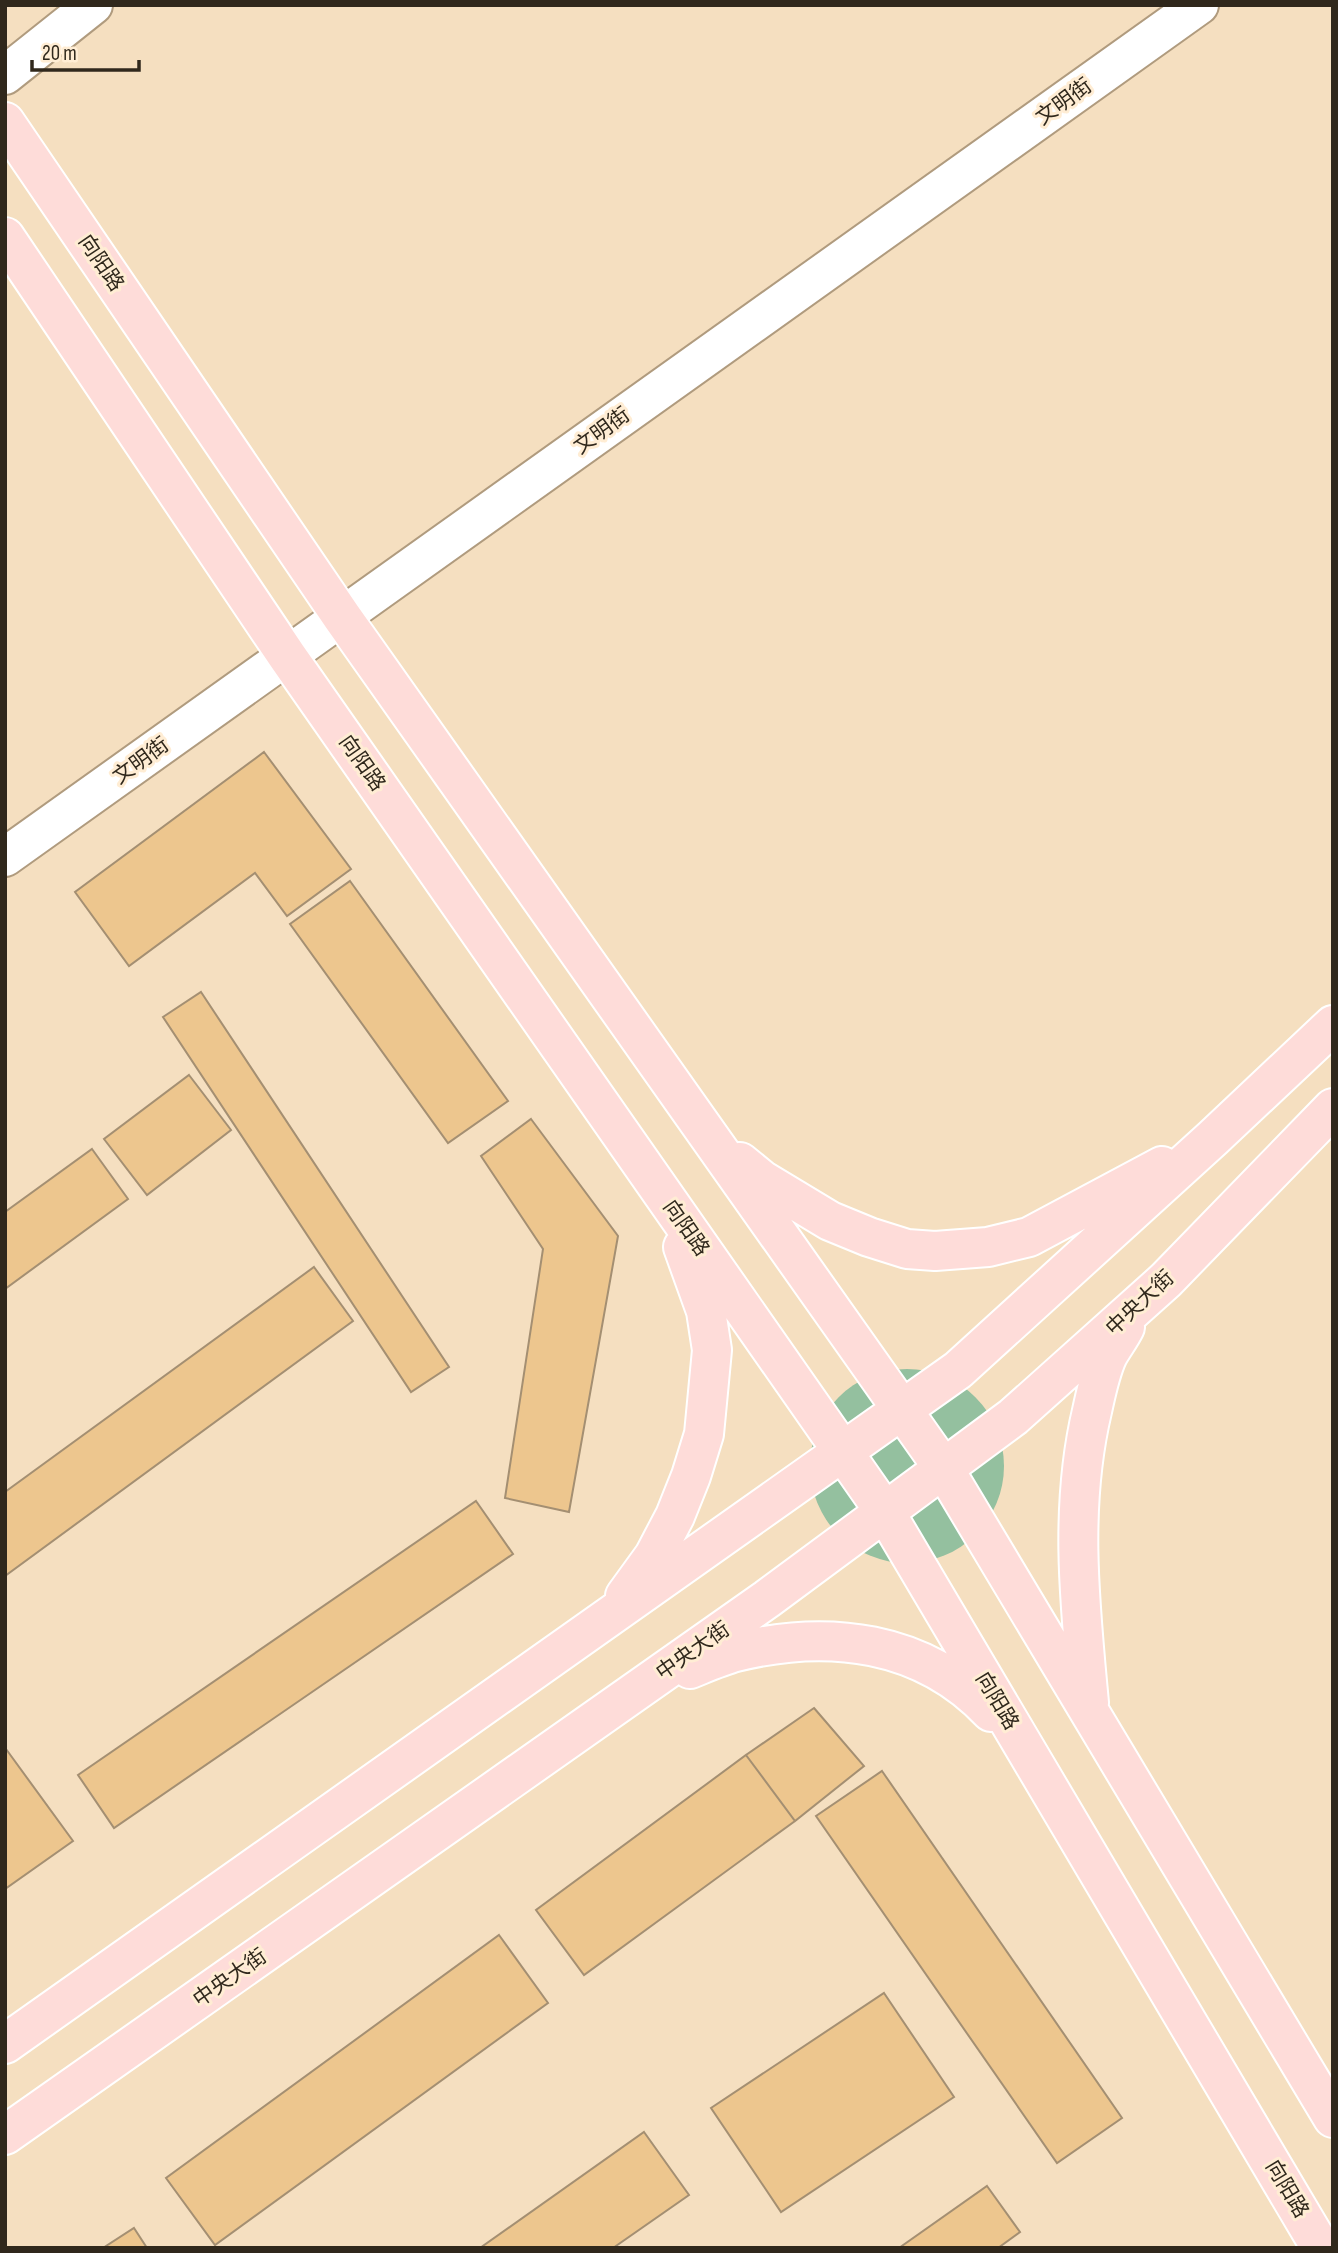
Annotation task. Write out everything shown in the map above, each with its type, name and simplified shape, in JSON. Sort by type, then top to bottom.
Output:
[{"type":"main road","name":"向阳路","points":[[5,122],[342,617],[944,1469],[1333,2118]]},
{"type":"main road","name":"向阳路","points":[[5,237],[287,656],[885,1512],[1321,2248]]},
{"type":"main road","points":[[5,2044],[958,1370],[1333,1025]]},
{"type":"main road","name":"中央大街","points":[[5,2136],[767,1599],[1013,1417],[1166,1280],[1333,1108]]},
{"type":"main road","points":[[709,1137],[762,1180],[830,1220],[869,1237],[907,1249],[935,1251],[988,1247],[1029,1237],[1213,1138]]},
{"type":"main road","points":[[601,1624],[654,1556],[675,1516],[704,1434],[709,1389],[712,1350],[706,1311],[682,1244],[648,1172]]},
{"type":"main road","points":[[1090,1712],[1077,1558],[1081,1473],[1089,1424],[1107,1357],[1138,1306]]},
{"type":"main road","points":[[631,1695],[733,1653],[774,1644],[817,1640],[855,1642],[890,1650],[923,1662],[956,1681],[983,1704],[1026,1750]]},
{"type":"street","points":[[5,75],[93,5]]},
{"type":"street","name":"文明街","points":[[5,857],[1199,5]]},
{"type":"green space","points":[[907,1369],[944,1377],[975,1398],[996,1429],[1004,1466],[996,1503],[975,1534],[944,1555],[907,1563],[870,1555],[839,1534],[818,1503],[810,1466],[818,1429],[839,1398],[870,1377]]},
{"type":"building","points":[[264,752],[351,869],[287,916],[255,873],[129,966],[75,892]]},
{"type":"building","points":[[350,881],[508,1101],[448,1143],[290,924]]},
{"type":"building","points":[[201,992],[449,1367],[411,1392],[163,1017]]},
{"type":"building","points":[[189,1075],[231,1130],[147,1195],[104,1139]]},
{"type":"building","points":[[531,1119],[618,1236],[569,1512],[505,1498],[543,1249],[481,1156]]},
{"type":"building","points":[[92,1149],[128,1199],[5,1289],[5,1212]]},
{"type":"building","points":[[314,1267],[353,1321],[5,1576],[5,1492]]},
{"type":"building","points":[[476,1501],[513,1554],[114,1828],[78,1775]]},
{"type":"building","points":[[814,1708],[864,1766],[795,1821],[746,1755]]},
{"type":"building","points":[[5,1750],[73,1841],[5,1889]]},
{"type":"building","points":[[746,1755],[795,1821],[584,1975],[536,1910]]},
{"type":"building","points":[[882,1771],[1122,2118],[1057,2163],[816,1816]]},
{"type":"building","points":[[499,1935],[548,2003],[215,2245],[166,2178]]},
{"type":"building","points":[[884,1993],[954,2097],[781,2212],[711,2108]]},
{"type":"building","points":[[644,2132],[689,2195],[613,2248],[480,2248]]},
{"type":"building","points":[[987,2186],[1020,2232],[998,2248],[899,2248]]},
{"type":"building","points":[[134,2228],[147,2248],[103,2248]]}]
